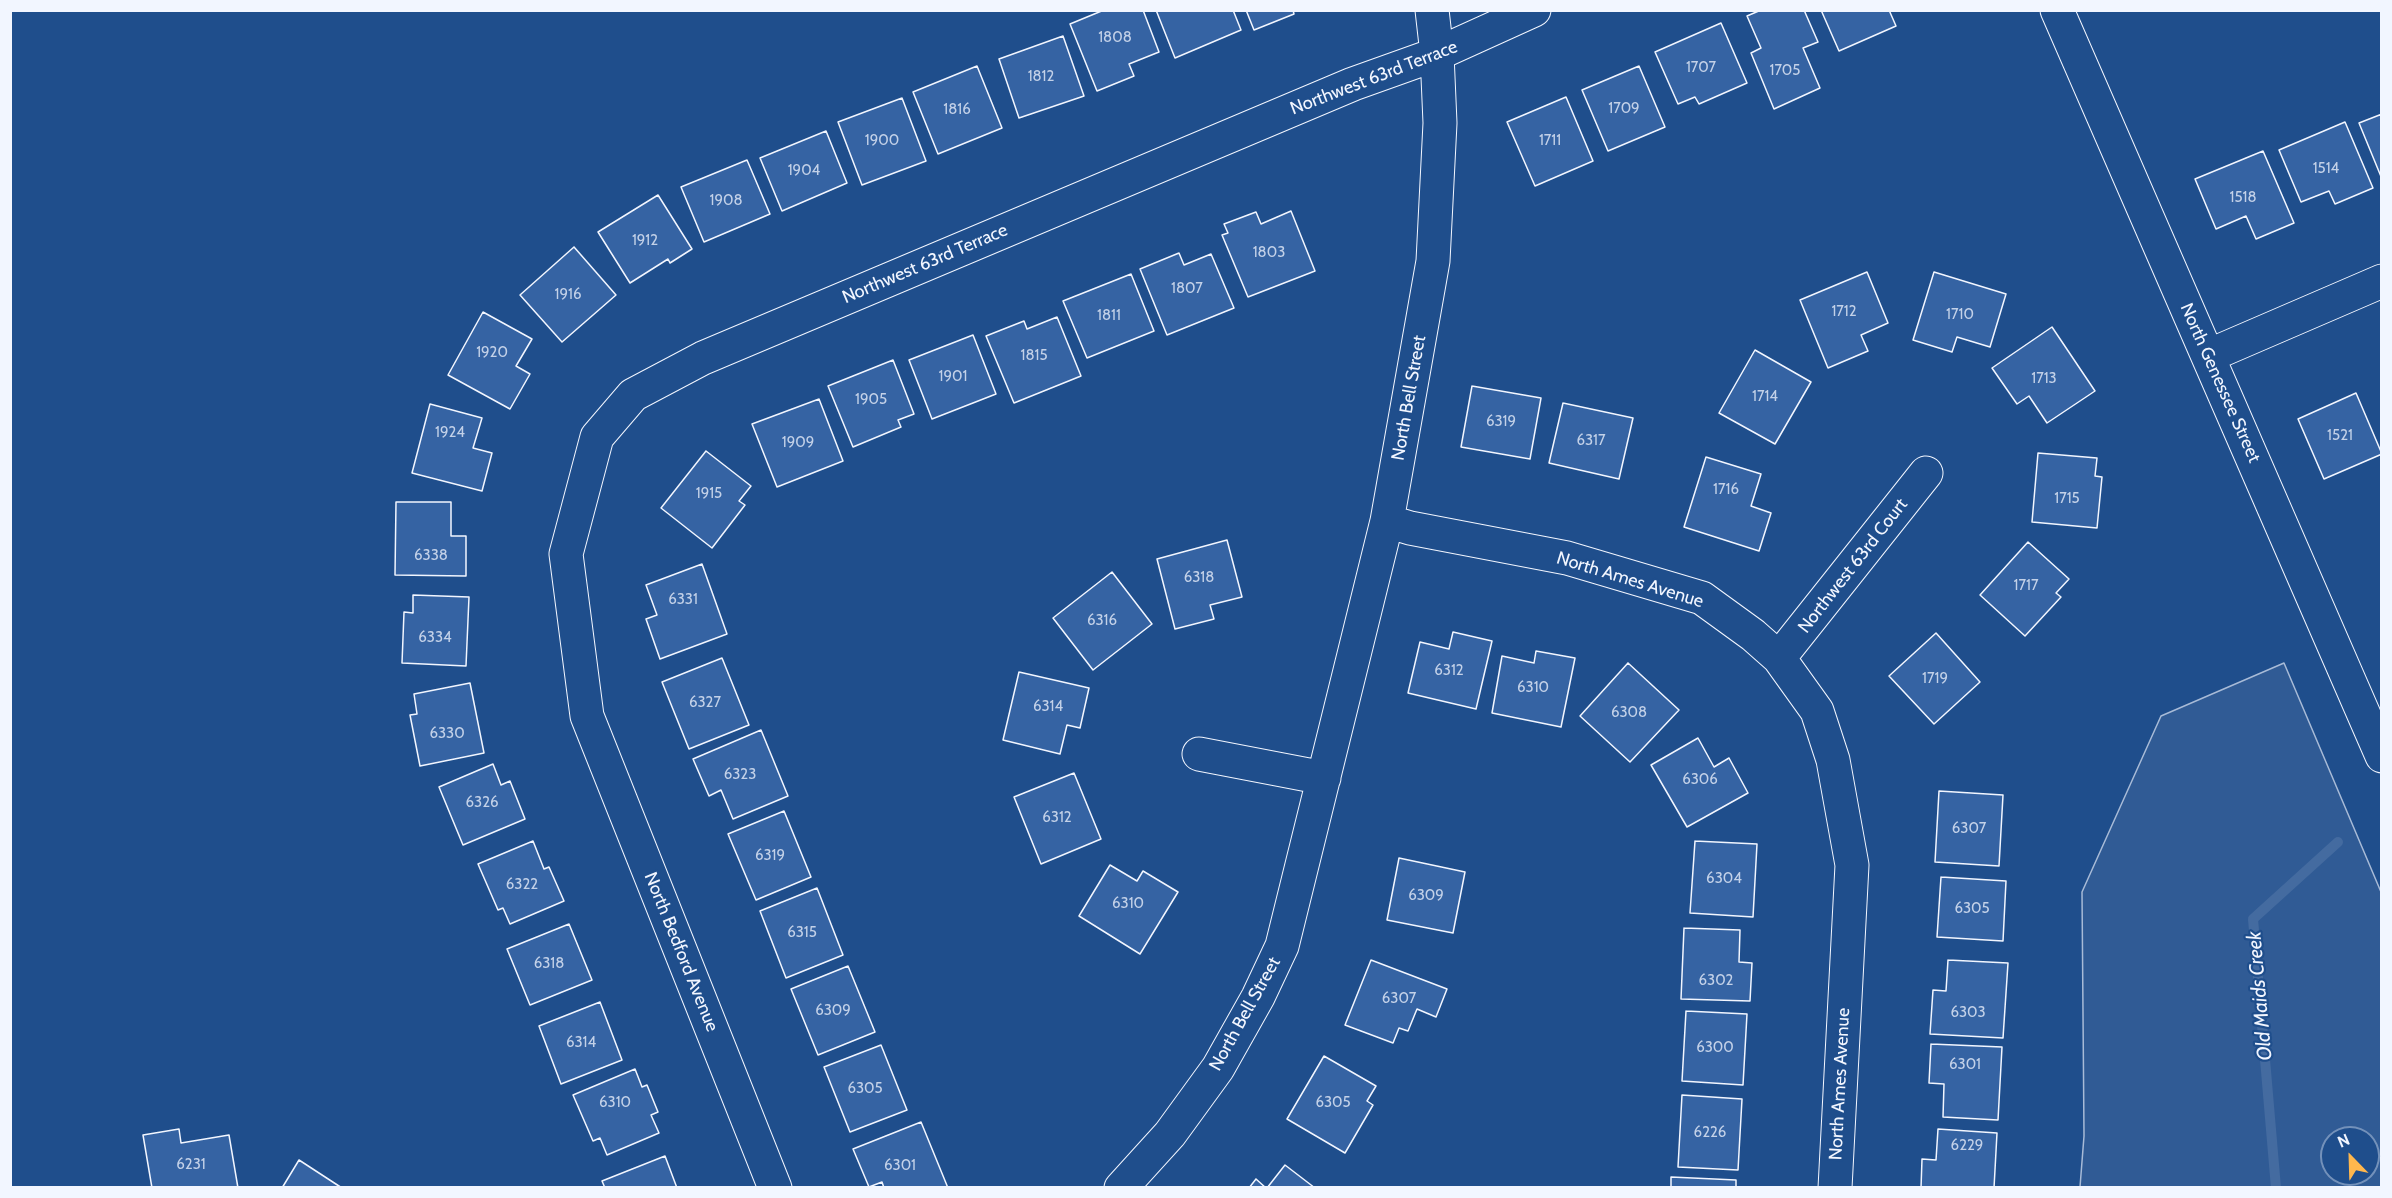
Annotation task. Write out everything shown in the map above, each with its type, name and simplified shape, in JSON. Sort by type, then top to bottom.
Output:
[{"type":"street","name":"North Bell Street","points":[[1121,1188],[1170,1134],[1218,1068],[1258,997],[1282,946],[1387,521],[1433,261],[1440,123],[1437,54],[1432,10]]},
{"type":"street","name":"Northwest 63rd Terrace","points":[[587,716],[566,554],[597,437],[633,395],[703,358],[1353,84],[1437,54],[1534,10]]},
{"type":"street","name":"North Genessee Street","points":[[2057,10],[2382,756]]},
{"type":"street","points":[[2208,356],[2382,281]]},
{"type":"street","name":"Northwest 63rd Court","points":[[1779,658],[1926,473]]},
{"type":"street","name":"North Ames Avenue","points":[[1387,521],[1410,528],[1567,558],[1702,598],[1753,635],[1779,658],[1817,711],[1833,760],[1852,866],[1835,1188]]},
{"type":"street","name":"North Bedford Avenue","points":[[587,716],[775,1188]]},
{"type":"street","points":[[1199,754],[1324,778]]},
{"type":"shaded area","points":[[2284,663],[2381,892],[2381,1187],[2080,1187],[2084,1136],[2082,892],[2161,716]]},
{"type":"building","points":[[1104,10],[1143,10],[1159,52],[1129,64],[1134,76],[1097,91],[1070,24]]},
{"type":"building","points":[[1156,10],[1233,10],[1241,30],[1175,58]]},
{"type":"building","points":[[1246,10],[1293,10],[1294,14],[1254,30]]},
{"type":"building","points":[[1761,10],[1804,10],[1818,42],[1803,48],[1820,88],[1774,109],[1751,53],[1761,48],[1747,16]]},
{"type":"building","points":[[1821,10],[1889,10],[1896,26],[1839,51]]},
{"type":"building","points":[[1721,23],[1747,83],[1699,104],[1695,97],[1678,104],[1655,52]]},
{"type":"building","points":[[1063,36],[1084,96],[1019,118],[999,59]]},
{"type":"building","points":[[977,66],[1002,128],[938,154],[913,92]]},
{"type":"building","points":[[1639,66],[1665,127],[1608,151],[1582,90]]},
{"type":"building","points":[[1566,97],[1593,161],[1535,186],[1507,122]]},
{"type":"building","points":[[902,98],[926,161],[862,185],[838,122]]},
{"type":"building","points":[[2382,114],[2382,179],[2359,123]]},
{"type":"building","points":[[2345,122],[2373,188],[2335,204],[2329,191],[2301,202],[2279,150]]},
{"type":"building","points":[[826,131],[847,183],[782,211],[760,158]]},
{"type":"building","points":[[2263,151],[2294,223],[2256,239],[2246,216],[2216,229],[2195,179]]},
{"type":"building","points":[[747,160],[770,214],[704,242],[681,187]]},
{"type":"building","points":[[658,195],[692,249],[670,263],[668,259],[630,283],[598,232]]},
{"type":"building","points":[[1291,211],[1315,271],[1248,297],[1222,235],[1228,233],[1224,224],[1256,212],[1261,224]]},
{"type":"building","points":[[574,247],[616,295],[562,342],[520,295]]},
{"type":"building","points":[[1179,253],[1184,265],[1211,254],[1234,308],[1167,335],[1140,269]]},
{"type":"building","points":[[1867,272],[1888,323],[1861,335],[1868,351],[1828,368],[1800,300]]},
{"type":"building","points":[[1934,272],[2006,294],[1990,347],[1957,337],[1952,352],[1913,340]]},
{"type":"building","points":[[1131,274],[1154,331],[1087,358],[1063,301]]},
{"type":"building","points":[[483,312],[532,339],[516,366],[530,374],[510,409],[448,375]]},
{"type":"building","points":[[1057,317],[1081,376],[1014,403],[986,336],[1024,321],[1027,329]]},
{"type":"building","points":[[2052,327],[2095,391],[2047,423],[2029,396],[2017,404],[1992,368]]},
{"type":"building","points":[[973,335],[996,394],[932,419],[909,360]]},
{"type":"building","points":[[1755,350],[1811,382],[1775,444],[1719,413]]},
{"type":"building","points":[[893,360],[914,414],[898,420],[901,427],[853,447],[828,386]]},
{"type":"building","points":[[1472,386],[1541,398],[1530,459],[1461,447]]},
{"type":"building","points":[[2356,393],[2382,454],[2324,479],[2298,419]]},
{"type":"building","points":[[819,399],[843,461],[777,487],[752,424]]},
{"type":"building","points":[[1563,403],[1633,418],[1619,479],[1549,463]]},
{"type":"building","points":[[430,404],[482,418],[473,448],[492,453],[482,491],[412,473]]},
{"type":"building","points":[[706,451],[751,486],[739,501],[745,505],[712,548],[661,508]]},
{"type":"building","points":[[2038,453],[2097,458],[2095,476],[2102,477],[2097,528],[2032,522]]},
{"type":"building","points":[[1706,457],[1761,474],[1751,506],[1771,513],[1759,551],[1684,527]]},
{"type":"building","points":[[396,502],[451,502],[451,536],[466,536],[466,576],[395,575]]},
{"type":"building","points":[[1227,540],[1242,597],[1210,605],[1214,619],[1175,629],[1157,559]]},
{"type":"building","points":[[2028,542],[2069,579],[2056,593],[2061,597],[2025,636],[1980,595]]},
{"type":"building","points":[[702,564],[727,634],[660,659],[646,619],[657,615],[646,585]]},
{"type":"building","points":[[1112,572],[1152,624],[1093,670],[1053,618]]},
{"type":"building","points":[[413,595],[469,597],[466,666],[402,663],[404,612],[413,613]]},
{"type":"building","points":[[1453,632],[1492,641],[1476,709],[1408,693],[1420,642],[1449,649]]},
{"type":"building","points":[[1936,633],[1980,682],[1934,724],[1889,676]]},
{"type":"building","points":[[1536,651],[1575,658],[1561,727],[1492,713],[1502,656],[1534,663]]},
{"type":"building","points":[[722,658],[749,725],[689,749],[662,682]]},
{"type":"building","points":[[1628,663],[1679,710],[1630,762],[1580,716]]},
{"type":"building","points":[[1019,672],[1089,688],[1080,728],[1067,725],[1060,754],[1003,740]]},
{"type":"building","points":[[470,683],[484,753],[420,766],[410,715],[417,714],[414,694]]},
{"type":"building","points":[[761,730],[788,796],[733,819],[721,790],[709,796],[693,759]]},
{"type":"building","points":[[1698,738],[1714,767],[1729,758],[1748,793],[1687,827],[1651,765]]},
{"type":"building","points":[[493,764],[501,785],[510,781],[525,819],[463,845],[439,787]]},
{"type":"building","points":[[1074,773],[1101,839],[1041,864],[1014,797]]},
{"type":"building","points":[[1939,791],[2003,795],[1999,866],[1935,862]]},
{"type":"building","points":[[784,811],[811,877],[756,900],[728,834]]},
{"type":"building","points":[[533,841],[544,869],[549,867],[564,901],[510,924],[503,908],[498,910],[478,864]]},
{"type":"building","points":[[1695,841],[1757,844],[1753,917],[1690,913]]},
{"type":"building","points":[[1399,858],[1465,872],[1453,933],[1387,920]]},
{"type":"building","points":[[1110,865],[1137,881],[1143,871],[1178,892],[1140,954],[1079,916]]},
{"type":"building","points":[[1941,877],[2006,881],[2003,941],[1937,937]]},
{"type":"building","points":[[817,888],[843,955],[786,978],[760,911]]},
{"type":"building","points":[[569,924],[592,980],[530,1005],[507,949]]},
{"type":"building","points":[[1684,928],[1740,930],[1739,962],[1752,963],[1750,1001],[1681,999]]},
{"type":"building","points":[[1371,960],[1447,989],[1436,1017],[1417,1009],[1408,1031],[1399,1028],[1393,1043],[1345,1025]]},
{"type":"building","points":[[1948,960],[2008,963],[2003,1038],[1930,1034],[1933,990],[1946,991]]},
{"type":"building","points":[[848,966],[875,1032],[818,1055],[791,989]]},
{"type":"building","points":[[600,1002],[622,1060],[561,1084],[539,1026]]},
{"type":"building","points":[[1686,1011],[1747,1014],[1743,1085],[1682,1081]]},
{"type":"building","points":[[1931,1044],[2002,1047],[1998,1120],[1943,1117],[1944,1084],[1929,1083]]},
{"type":"building","points":[[881,1045],[907,1110],[850,1132],[824,1067]]},
{"type":"building","points":[[1324,1056],[1376,1086],[1367,1101],[1373,1105],[1345,1153],[1287,1119]]},
{"type":"building","points":[[635,1069],[642,1087],[647,1085],[658,1112],[651,1115],[659,1133],[607,1155],[600,1138],[593,1141],[573,1095]]},
{"type":"building","points":[[1682,1095],[1742,1099],[1738,1170],[1678,1167]]},
{"type":"building","points":[[921,1122],[948,1188],[884,1188],[882,1182],[869,1187],[853,1149]]},
{"type":"building","points":[[179,1129],[181,1143],[229,1135],[238,1188],[152,1188],[143,1135]]},
{"type":"building","points":[[1938,1129],[1997,1133],[1994,1188],[1921,1188],[1922,1159],[1936,1160]]},
{"type":"building","points":[[665,1156],[677,1188],[605,1188],[602,1181]]},
{"type":"building","points":[[299,1160],[342,1188],[282,1188]]},
{"type":"building","points":[[1285,1165],[1315,1188],[1267,1188]]},
{"type":"building","points":[[1671,1177],[1736,1180],[1736,1188],[1671,1188]]},
{"type":"building","points":[[1256,1179],[1266,1188],[1249,1188]]},
{"type":"waterway","name":"Old Maids Creek","points":[[2276,1188],[2253,919],[2338,842]]}]
